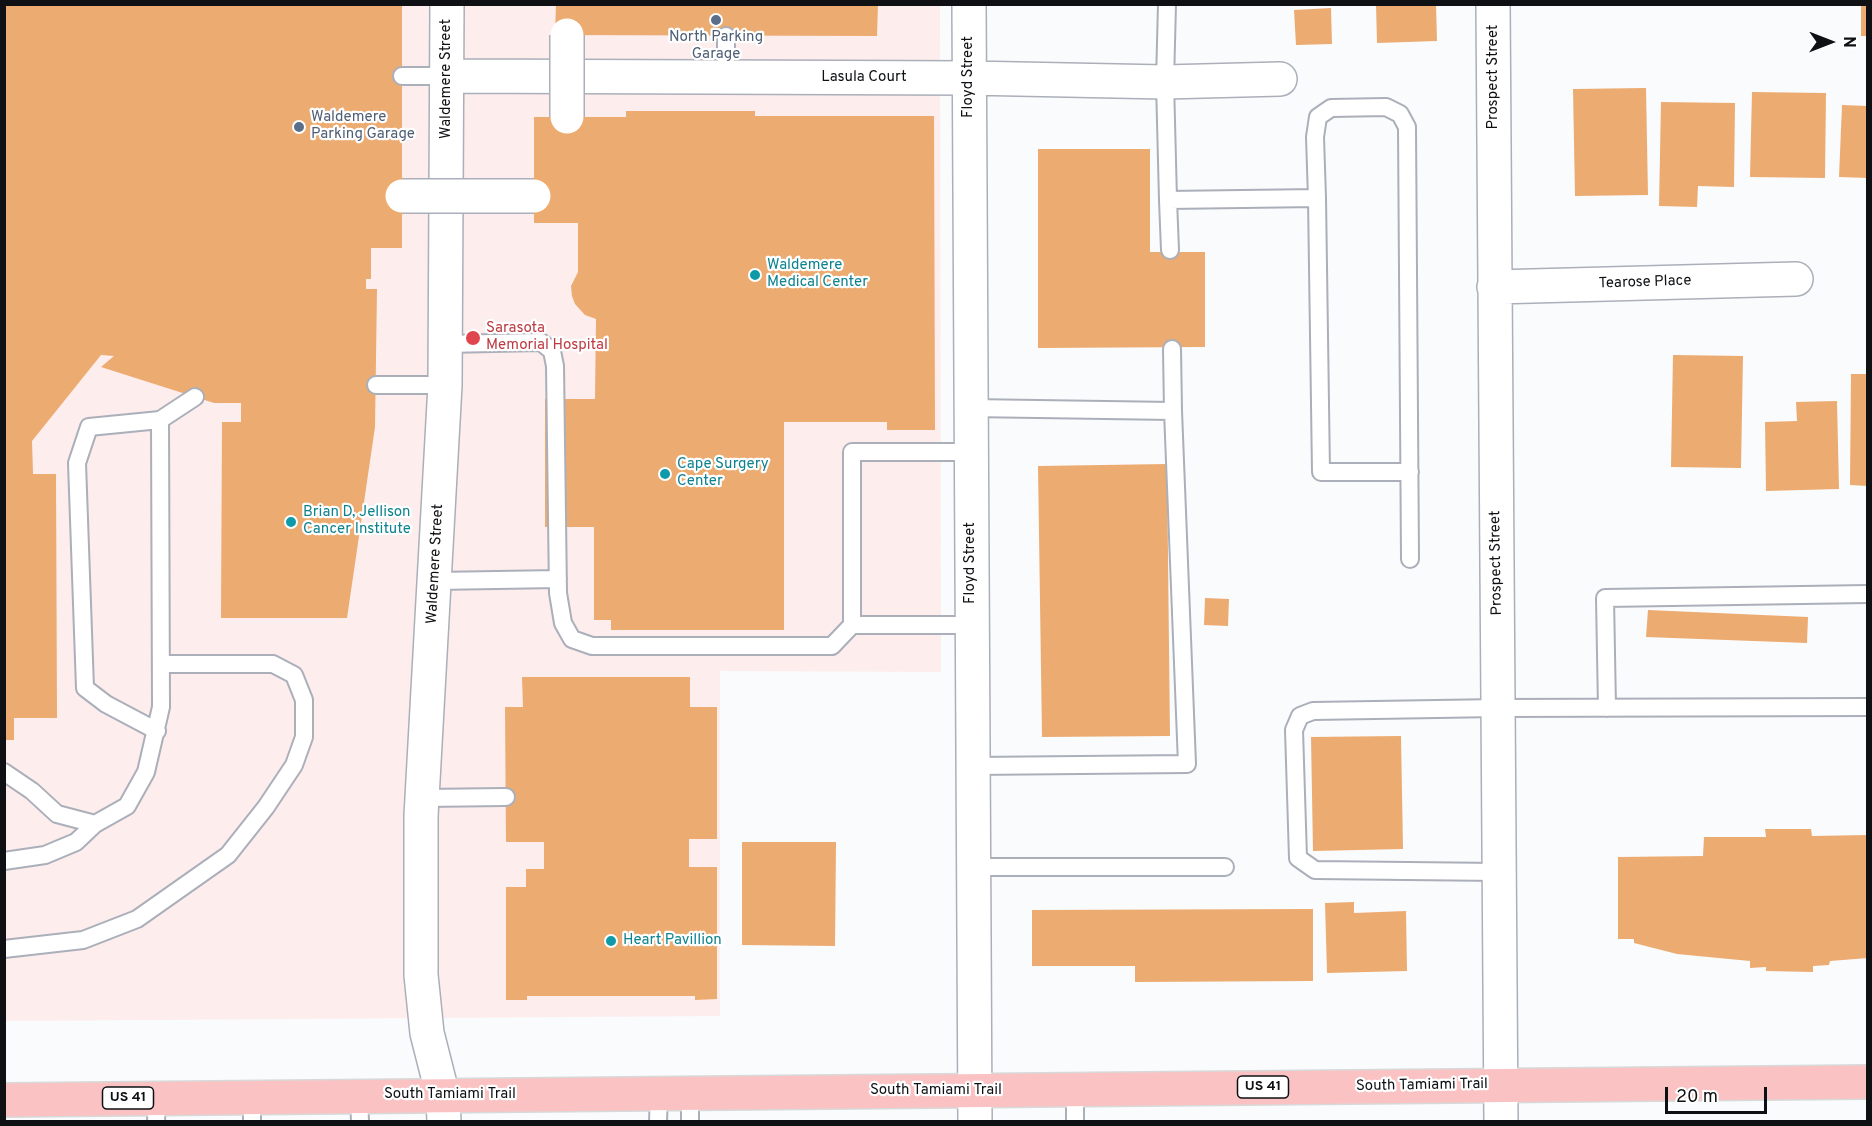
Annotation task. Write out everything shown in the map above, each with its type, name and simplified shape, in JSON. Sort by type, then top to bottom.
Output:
[{"type":"main road","name":"South Tamiami Trail","points":[[4,1100],[156,1110],[975,1106],[1075,1089],[1868,1082]]},
{"type":"street","name":"Waldemere Street","points":[[444,1108],[427,1033],[421,975],[422,798],[445,385],[447,4]]},
{"type":"street","name":"Floyd Street","points":[[969,4],[975,1106]]},
{"type":"street","name":"Prospect Street","points":[[1493,4],[1501,1122]]},
{"type":"street","points":[[567,35],[567,117]]},
{"type":"street","name":"Lasula Court","points":[[447,76],[969,78],[1165,82],[1280,79]]},
{"type":"street","points":[[402,196],[534,196]]},
{"type":"street","name":"Tearose Place","points":[[1494,287],[1796,279]]},
{"type":"lane","points":[[1167,4],[1165,82],[1170,250]]},
{"type":"lane","points":[[726,36],[726,77]]},
{"type":"lane","points":[[402,76],[447,76]]},
{"type":"lane","points":[[1410,472],[1321,472],[1315,137],[1318,117],[1331,108],[1386,107],[1400,114],[1407,127],[1410,472],[1410,559]]},
{"type":"lane","points":[[1168,201],[1317,198]]},
{"type":"lane","points":[[446,345],[541,342],[552,351],[555,366],[558,579],[563,623],[572,639],[592,646],[832,646],[852,626],[852,452],[970,452]]},
{"type":"lane","points":[[973,766],[1187,764],[1172,349]]},
{"type":"lane","points":[[376,385],[445,385]]},
{"type":"lane","points":[[157,731],[106,704],[85,688],[77,463],[89,427],[160,420],[195,397]]},
{"type":"lane","points":[[970,408],[1173,411]]},
{"type":"lane","points":[[4,861],[45,855],[76,842],[95,824],[127,806],[146,772],[157,731],[162,664],[160,420]]},
{"type":"lane","points":[[435,581],[558,579]]},
{"type":"lane","points":[[1607,708],[1605,598],[1868,594]]},
{"type":"lane","points":[[852,626],[971,626]]},
{"type":"lane","points":[[4,949],[84,940],[137,919],[228,855],[266,807],[294,765],[304,738],[304,700],[294,675],[273,664],[162,664]]},
{"type":"lane","points":[[1499,872],[1316,870],[1298,858],[1294,730],[1300,716],[1313,711],[1498,708],[1868,707]]},
{"type":"lane","points":[[4,771],[32,791],[57,814],[95,824]]},
{"type":"lane","points":[[422,798],[506,797]]},
{"type":"lane","points":[[973,867],[1225,867]]},
{"type":"lane","points":[[1075,1089],[1075,1122]]},
{"type":"shaded area","name":"Sarasota Memorial Hospital","points":[[4,5],[940,5],[941,672],[720,671],[720,1016],[5,1021]]},
{"type":"building","points":[[4,4],[402,4],[402,248],[371,248],[371,279],[366,279],[366,289],[377,289],[375,427],[347,618],[221,618],[222,422],[241,422],[241,403],[214,403],[101,367],[114,356],[101,355],[32,441],[33,474],[56,474],[57,718],[14,718],[14,740],[4,740]]},
{"type":"building","name":"North Parking Garage","points":[[556,4],[878,4],[877,36],[555,35]]},
{"type":"building","points":[[1376,4],[1436,4],[1437,41],[1377,43]]},
{"type":"building","points":[[1861,4],[1868,4],[1868,36],[1861,36]]},
{"type":"building","points":[[1331,8],[1332,44],[1296,45],[1294,10]]},
{"type":"building","points":[[1646,88],[1648,195],[1575,196],[1573,89]]},
{"type":"building","points":[[1752,92],[1826,93],[1825,178],[1750,177]]},
{"type":"building","points":[[1661,102],[1735,103],[1734,187],[1698,186],[1697,207],[1659,206]]},
{"type":"building","points":[[1842,105],[1868,106],[1868,178],[1839,177]]},
{"type":"building","points":[[626,111],[755,111],[755,116],[934,116],[935,430],[887,430],[887,422],[784,422],[784,630],[611,630],[611,620],[594,620],[594,527],[545,527],[545,399],[595,399],[596,319],[585,315],[575,304],[572,296],[571,286],[578,272],[578,223],[534,223],[534,117],[626,117]]},
{"type":"building","points":[[1038,149],[1150,149],[1150,252],[1205,252],[1205,347],[1038,348]]},
{"type":"building","points":[[1673,355],[1743,356],[1741,468],[1671,467]]},
{"type":"building","points":[[1851,374],[1868,374],[1868,486],[1850,485]]},
{"type":"building","points":[[1837,401],[1839,489],[1766,491],[1765,422],[1797,421],[1796,402]]},
{"type":"building","points":[[1167,464],[1170,736],[1042,737],[1038,466]]},
{"type":"building","points":[[1205,598],[1229,599],[1228,626],[1204,625]]},
{"type":"building","points":[[1648,610],[1808,617],[1807,643],[1646,637]]},
{"type":"building","points":[[522,677],[690,677],[690,707],[717,707],[717,839],[689,839],[689,867],[717,867],[717,999],[695,1000],[695,996],[527,996],[527,1000],[506,1000],[506,887],[526,887],[526,869],[544,869],[544,842],[506,842],[505,707],[523,707]]},
{"type":"building","points":[[1401,736],[1403,849],[1313,851],[1311,737]]},
{"type":"building","points":[[1765,829],[1811,829],[1812,836],[1868,835],[1868,958],[1830,961],[1829,965],[1813,966],[1813,972],[1766,971],[1766,967],[1750,968],[1750,961],[1677,954],[1634,943],[1634,939],[1618,939],[1618,857],[1703,856],[1704,837],[1766,837]]},
{"type":"building","points":[[742,842],[836,842],[835,946],[742,945]]},
{"type":"building","points":[[1354,902],[1354,913],[1406,911],[1407,971],[1327,973],[1325,903]]},
{"type":"building","points":[[1313,909],[1313,981],[1135,982],[1135,966],[1032,966],[1032,910]]},
{"type":"place","name":"North Parking Garage","points":[[716,20]]},
{"type":"place","name":"Waldemere Parking Garage","points":[[299,127]]},
{"type":"place","name":"Waldemere Medical Center","points":[[755,275]]},
{"type":"place","name":"Sarasota Memorial Hospital","points":[[473,338]]},
{"type":"place","name":"Cape Surgery Center","points":[[665,474]]},
{"type":"place","name":"Brian D, Jellison Cancer Institute","points":[[291,522]]},
{"type":"place","name":"Heart Pavillion","points":[[611,941]]}]
